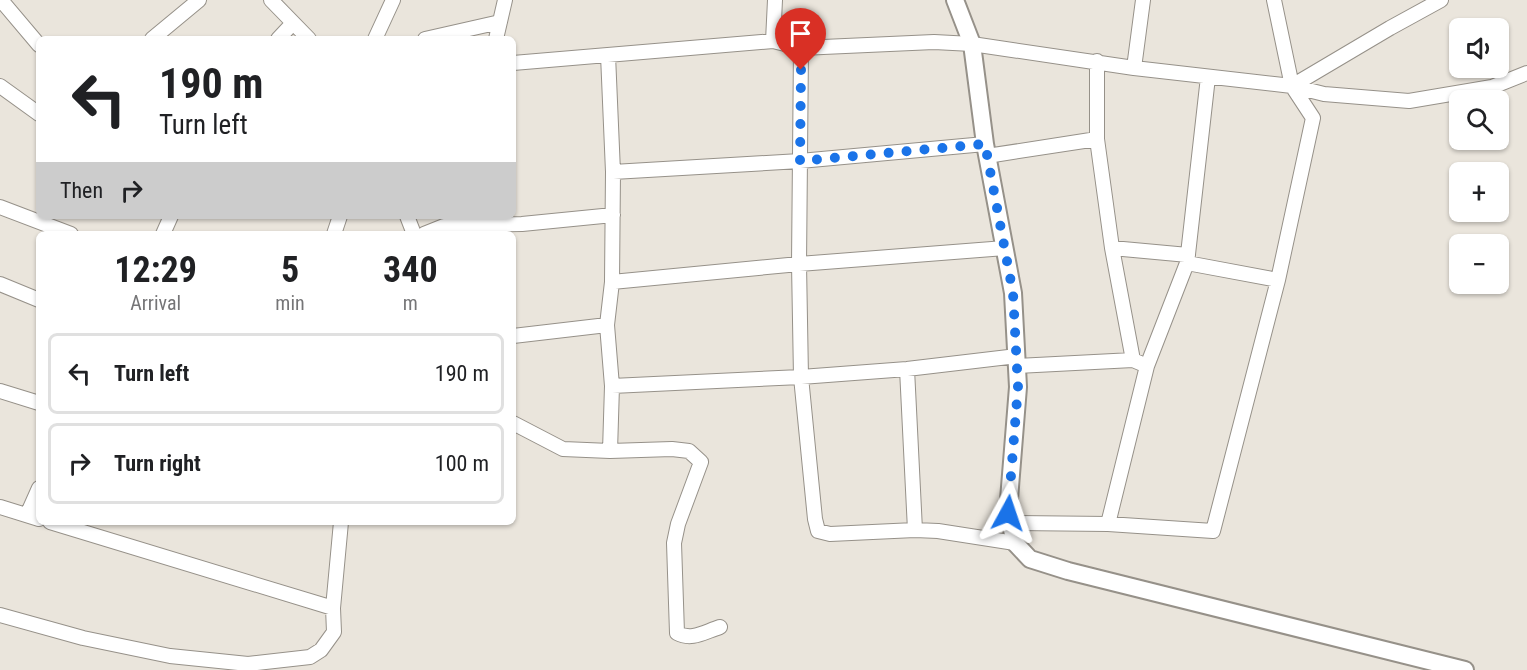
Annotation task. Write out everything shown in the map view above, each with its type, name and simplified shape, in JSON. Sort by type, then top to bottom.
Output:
[{"type":"street","points":[[1,0],[36,41]]},
{"type":"street","points":[[156,36],[199,0]]},
{"type":"street","points":[[271,0],[306,36]]},
{"type":"street","points":[[376,36],[393,0]]},
{"type":"street","points":[[497,36],[505,0]]},
{"type":"street","points":[[773,41],[775,0]]},
{"type":"street","points":[[955,0],[972,44],[986,150],[1013,293],[1018,387],[1008,513],[1015,543],[1030,559],[1068,571],[1465,670]]},
{"type":"street","points":[[1134,68],[1143,0]]},
{"type":"street","points":[[1010,524],[1108,524],[1213,531],[1278,280],[1313,118],[1292,86],[1274,0]]},
{"type":"street","points":[[1292,86],[1441,0]]},
{"type":"street","points":[[438,36],[500,22]]},
{"type":"street","points":[[281,36],[293,23]]},
{"type":"street","points":[[516,63],[773,41],[801,48],[934,42],[972,44],[1134,68],[1292,86],[1324,94],[1409,100],[1492,87],[1527,73]]},
{"type":"street","points":[[801,48],[799,264],[801,377],[818,531],[830,534],[915,530],[1015,543]]},
{"type":"street","points":[[608,55],[613,172],[612,282],[607,325],[612,386],[610,451]]},
{"type":"street","points":[[1097,61],[1097,139],[1112,248],[1132,360]]},
{"type":"street","points":[[1108,524],[1147,366],[1188,259],[1208,76]]},
{"type":"street","points":[[0,86],[36,112]]},
{"type":"street","points":[[613,172],[986,150],[1097,139]]},
{"type":"street","points":[[0,207],[36,218]]},
{"type":"street","points":[[429,231],[446,221],[522,224],[612,215]]},
{"type":"street","points":[[40,219],[65,231]]},
{"type":"street","points":[[612,282],[799,264],[1005,248]]},
{"type":"street","points":[[1112,248],[1188,259],[1278,280]]},
{"type":"street","points":[[0,284],[36,299]]},
{"type":"street","points":[[516,336],[607,325]]},
{"type":"street","points":[[612,386],[801,377],[1017,361],[1132,360],[1147,366]]},
{"type":"street","points":[[907,369],[915,530]]},
{"type":"street","points":[[0,391],[36,402]]},
{"type":"street","points":[[516,425],[563,449],[610,451],[672,449],[689,451],[701,462],[678,524],[674,543],[677,633],[692,637],[720,627]]},
{"type":"street","points":[[0,507],[33,517]]},
{"type":"street","points":[[60,525],[333,608]]},
{"type":"street","points":[[0,615],[83,638],[170,656],[248,664],[298,664],[321,650],[334,632],[333,608],[341,525]]},
{"type":"route","points":[[801,70],[800,161],[985,144],[1013,293],[1018,387],[1008,513]]}]
